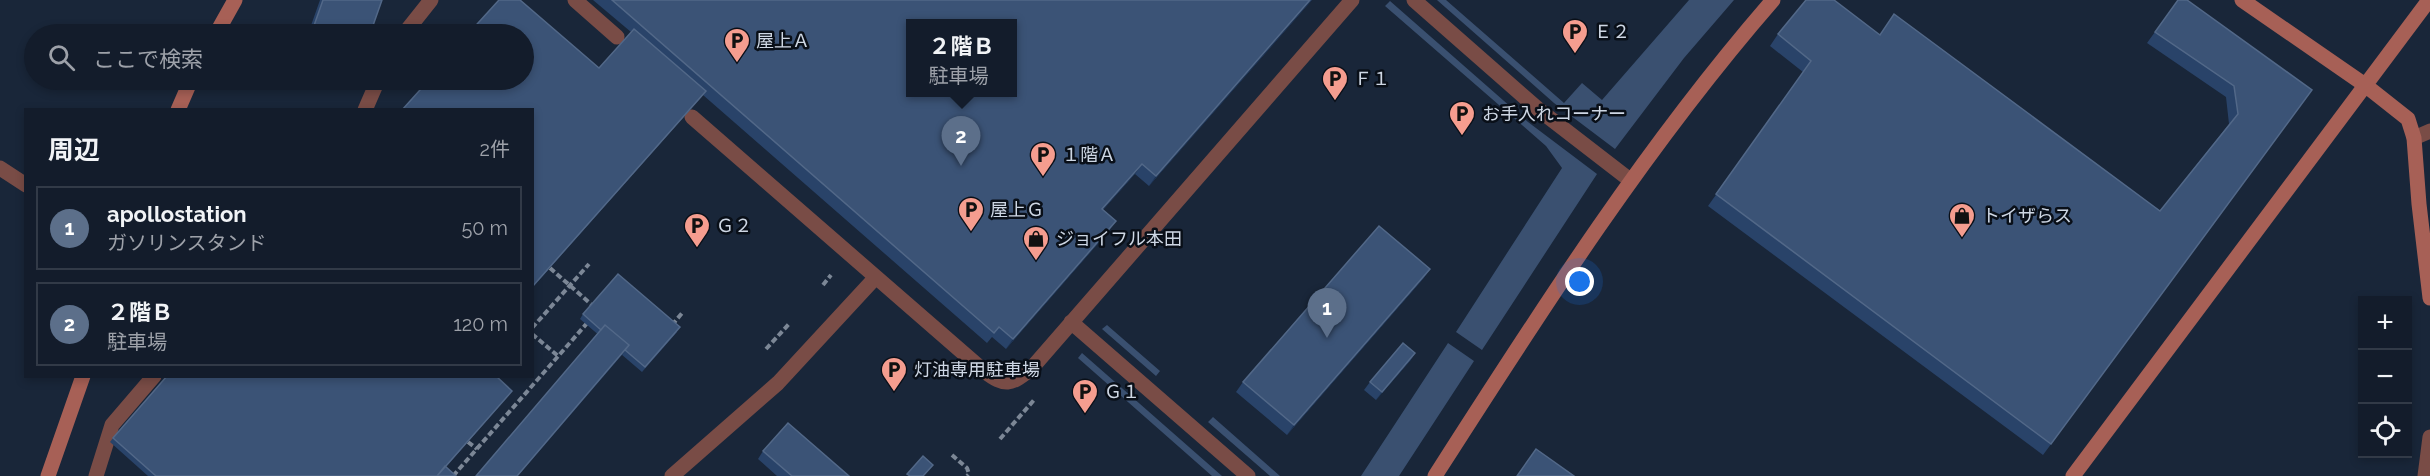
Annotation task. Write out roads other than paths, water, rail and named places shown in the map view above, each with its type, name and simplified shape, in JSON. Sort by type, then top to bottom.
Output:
[{"type":"street","points":[[222,24],[235,0]]},
{"type":"street","points":[[576,0],[617,37]]},
{"type":"street","points":[[692,117],[999,382],[1015,382],[1031,369],[1352,0]]},
{"type":"street","points":[[1414,0],[1538,109],[1630,180]]},
{"type":"street","points":[[1435,476],[1630,180],[1719,62],[1773,0]]},
{"type":"street","points":[[2242,0],[2365,85],[2408,119],[2414,138],[2430,298]]},
{"type":"street","points":[[2073,476],[2429,0]]},
{"type":"street","points":[[410,24],[422,3]]},
{"type":"street","points":[[179,108],[187,90]]},
{"type":"street","points":[[366,108],[374,90]]},
{"type":"street","points":[[2414,138],[2430,131]]},
{"type":"street","points":[[0,168],[24,184]]},
{"type":"street","points":[[672,476],[778,383],[876,277]]},
{"type":"street","points":[[1071,322],[1248,476]]},
{"type":"street","points":[[48,476],[82,378]]},
{"type":"street","points":[[96,476],[112,424],[152,378]]},
{"type":"street","points":[[2425,476],[2430,437]]},
{"type":"place","name":"Ｅ２","points":[[1575,55]]},
{"type":"place","name":"屋上Ａ","points":[[737,64]]},
{"type":"place","name":"Ｆ１","points":[[1335,102]]},
{"type":"place","name":"お手入れコーナー","points":[[1462,137]]},
{"type":"place","name":"２階Ｂ","points":[[961,166]]},
{"type":"place","name":"１階Ａ","points":[[1043,178]]},
{"type":"place","name":"屋上Ｇ","points":[[971,233]]},
{"type":"place","name":"トイザらス","points":[[1962,239]]},
{"type":"place","name":"Ｇ２","points":[[697,249]]},
{"type":"place","name":"ジョイフル本田","points":[[1036,262]]},
{"type":"place","name":"apollostation","points":[[1327,338]]},
{"type":"place","name":"灯油専用駐車場","points":[[894,393]]},
{"type":"place","name":"Ｇ１","points":[[1085,415]]}]
